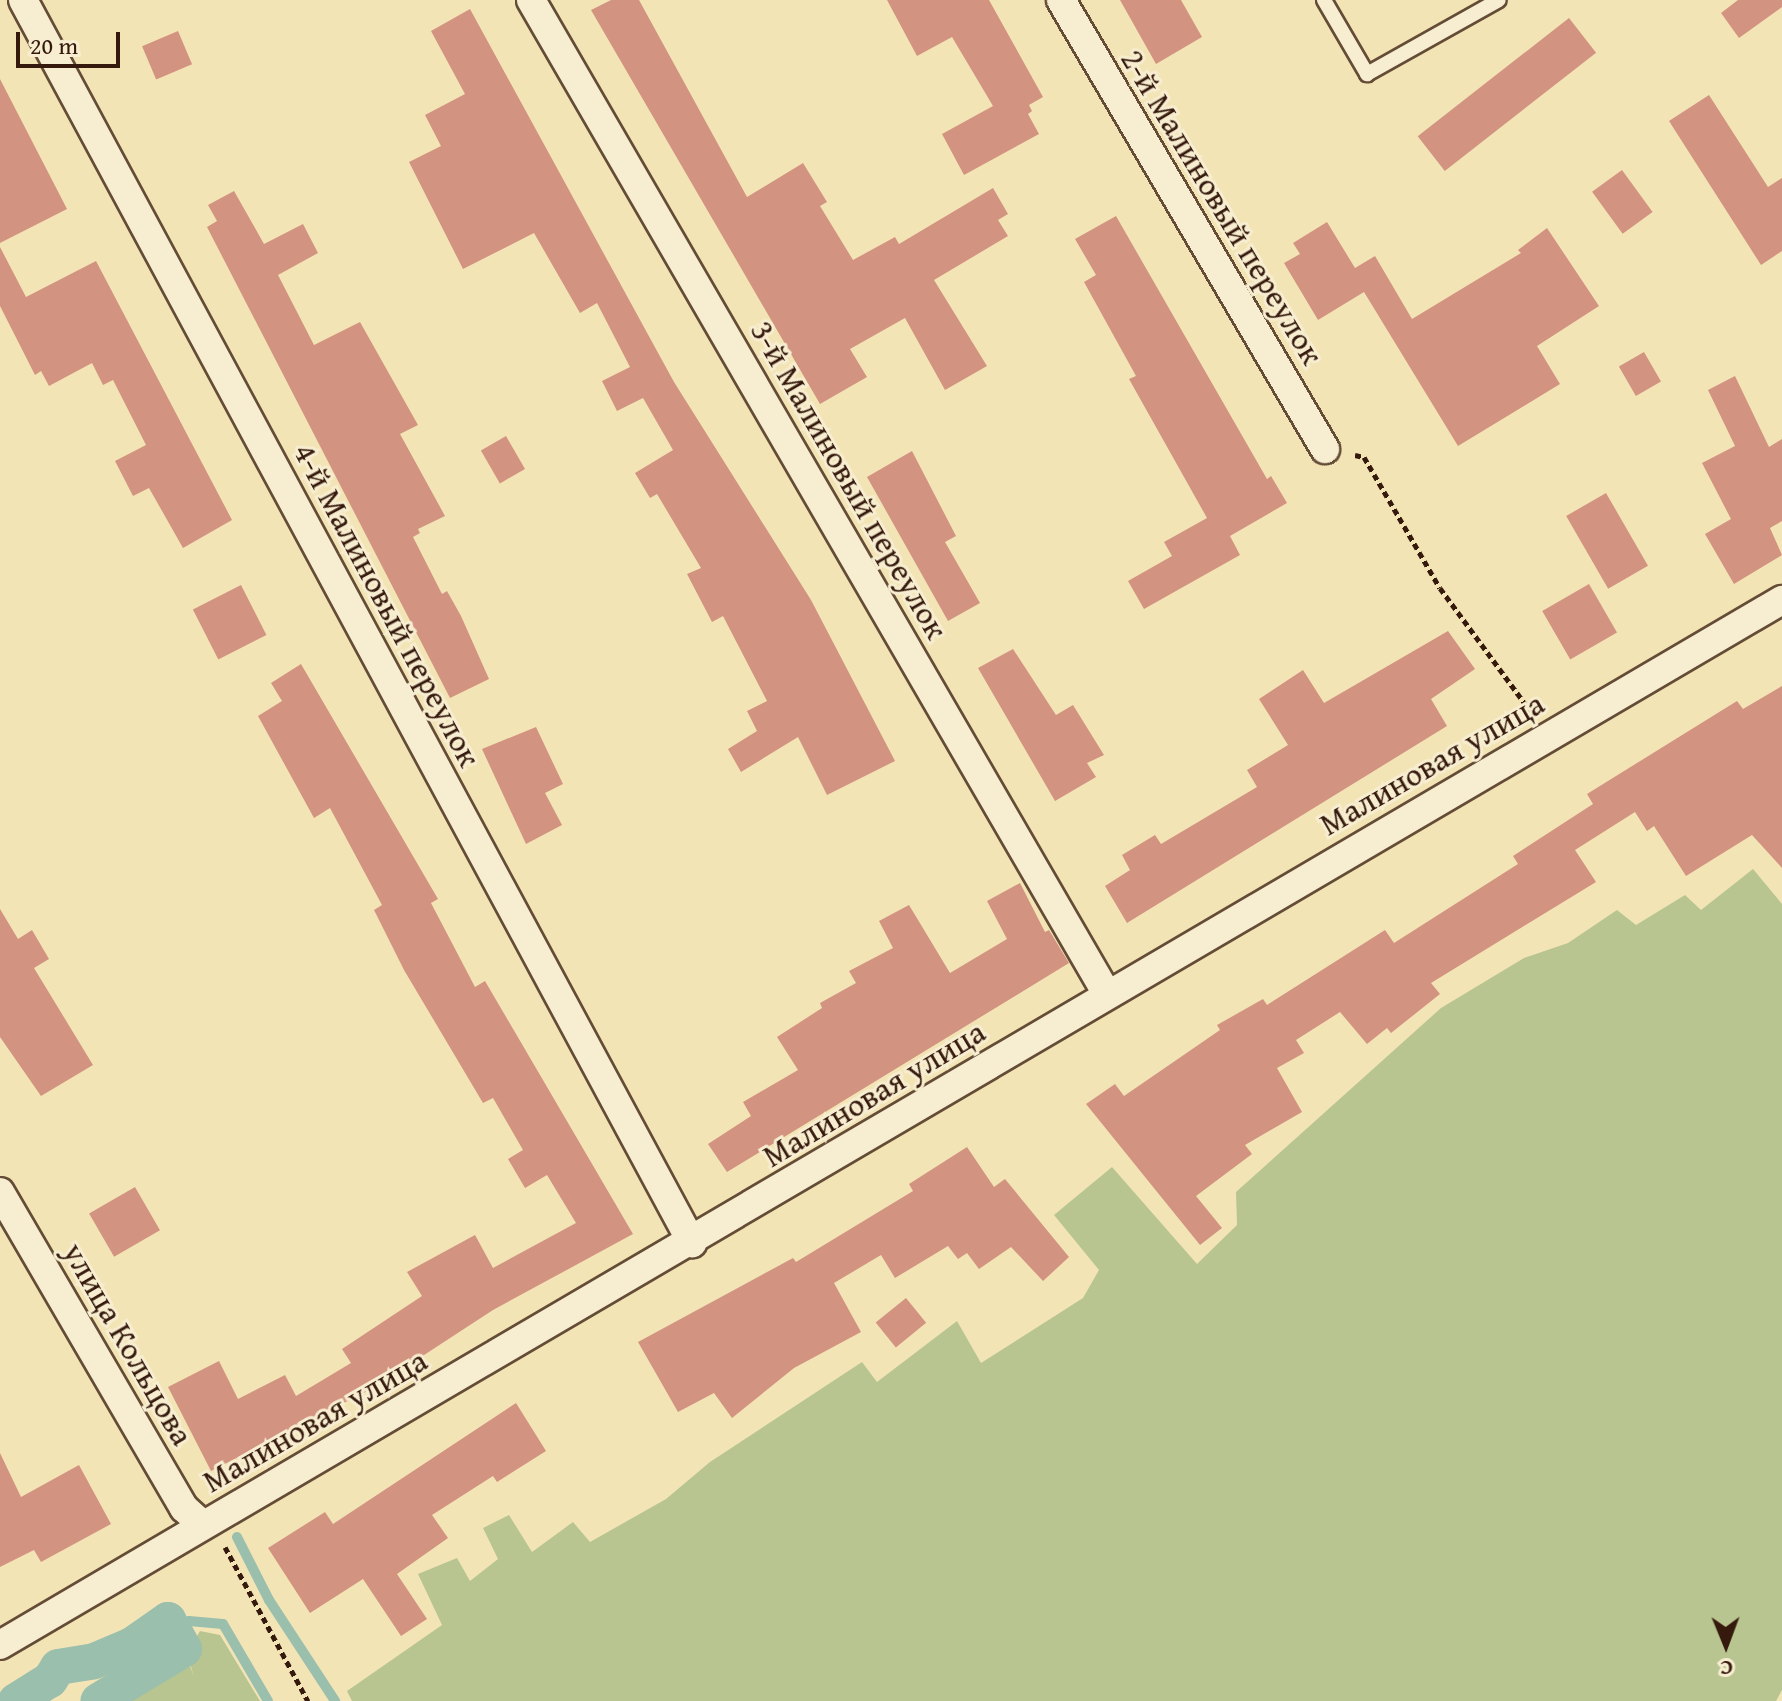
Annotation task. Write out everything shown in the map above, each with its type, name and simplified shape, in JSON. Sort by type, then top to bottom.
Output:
[{"type":"street","name":"4-й Малиновый переулок","points":[[23,0],[692,1243]]},
{"type":"street","name":"3-й Малиновый переулок","points":[[531,0],[1107,994]]},
{"type":"street","name":"2-й Малиновый переулок","points":[[1061,0],[1325,449]]},
{"type":"street","name":"Малиновая улица","points":[[0,1645],[692,1243],[1107,994],[1782,600]]},
{"type":"street","name":"улица Кольцова","points":[[0,1192],[184,1508],[203,1525]]},
{"type":"lane","points":[[1324,0],[1367,74],[1499,0]]},
{"type":"path","points":[[1325,449],[1364,457],[1440,588],[1548,735]]},
{"type":"path","points":[[203,1525],[222,1541],[308,1701]]},
{"type":"green space","points":[[1753,869],[1782,904],[1782,1690],[1776,1701],[352,1701],[347,1691],[442,1625],[418,1574],[457,1558],[470,1581],[498,1559],[483,1528],[509,1515],[532,1552],[573,1522],[590,1542],[666,1499],[710,1462],[862,1362],[877,1382],[957,1321],[981,1363],[1083,1298],[1099,1270],[1054,1215],[1112,1167],[1197,1264],[1237,1225],[1236,1192],[1441,1008],[1524,958],[1568,943],[1617,910],[1636,925],[1685,895],[1701,910]]},
{"type":"green space","points":[[200,1631],[220,1635],[260,1701],[98,1701],[184,1649],[194,1677],[187,1653]]},
{"type":"building","points":[[611,0],[639,0],[747,197],[803,163],[827,202],[820,206],[853,260],[895,237],[899,244],[993,188],[1008,214],[998,220],[1008,236],[934,280],[987,366],[945,390],[905,318],[850,349],[867,377],[820,404],[591,10]]},
{"type":"building","points":[[887,0],[989,0],[1043,97],[1029,105],[1032,111],[1028,114],[1039,134],[964,175],[942,134],[993,106],[952,37],[917,56]]},
{"type":"building","points":[[1120,0],[1181,0],[1202,37],[1156,64]]},
{"type":"building","points":[[1738,0],[1782,0],[1782,7],[1739,38],[1721,13]]},
{"type":"building","points":[[470,9],[674,382],[811,600],[895,761],[827,795],[798,737],[741,772],[728,749],[757,731],[747,711],[767,701],[723,616],[712,622],[687,574],[701,568],[657,494],[650,498],[635,473],[673,450],[643,398],[617,411],[602,381],[630,367],[597,303],[580,313],[534,233],[463,269],[409,162],[441,146],[425,115],[465,94],[431,31]]},
{"type":"building","points":[[1569,18],[1596,53],[1445,171],[1418,136]]},
{"type":"building","points":[[178,31],[192,64],[156,79],[142,46]]},
{"type":"building","points":[[0,79],[67,209],[0,243]]},
{"type":"building","points":[[1709,95],[1768,187],[1782,178],[1782,251],[1761,265],[1669,121]]},
{"type":"building","points":[[1622,170],[1653,212],[1623,234],[1592,192]]},
{"type":"building","points":[[234,191],[264,244],[303,224],[318,253],[278,275],[314,345],[360,322],[418,425],[400,434],[445,516],[418,529],[420,533],[413,537],[442,594],[447,591],[461,616],[489,679],[450,698],[207,227],[217,221],[208,205]]},
{"type":"building","points":[[1116,216],[1267,479],[1271,476],[1287,503],[1230,536],[1240,555],[1144,609],[1128,581],[1172,556],[1164,542],[1207,518],[1129,379],[1136,376],[1084,282],[1096,275],[1075,239]]},
{"type":"building","points":[[1327,222],[1355,268],[1375,256],[1412,319],[1521,253],[1518,250],[1547,228],[1599,306],[1537,346],[1560,384],[1458,446],[1364,292],[1318,320],[1284,263],[1300,254],[1293,243]]},
{"type":"building","points":[[0,247],[26,297],[96,261],[232,520],[183,548],[149,488],[133,496],[115,461],[146,445],[113,380],[103,385],[92,363],[49,386],[41,371],[35,375],[0,306]]},
{"type":"building","points":[[1644,352],[1661,381],[1636,396],[1619,366]]},
{"type":"building","points":[[1735,376],[1769,447],[1782,439],[1782,521],[1770,528],[1782,555],[1734,584],[1705,534],[1731,519],[1702,463],[1735,446],[1708,390]]},
{"type":"building","points":[[506,436],[525,469],[500,483],[481,450]]},
{"type":"building","points":[[912,451],[956,536],[945,542],[980,603],[948,621],[867,477]]},
{"type":"building","points":[[1606,493],[1648,566],[1608,589],[1566,516]]},
{"type":"building","points":[[1589,584],[1617,632],[1570,659],[1542,611]]},
{"type":"building","points":[[241,585],[266,635],[218,659],[193,610]]},
{"type":"building","points":[[1448,631],[1475,669],[1431,699],[1447,726],[1127,923],[1105,886],[1130,870],[1122,855],[1155,835],[1161,844],[1257,787],[1247,770],[1288,745],[1259,699],[1303,670],[1324,703]]},
{"type":"building","points":[[1013,649],[1056,715],[1073,705],[1104,755],[1087,763],[1096,777],[1055,801],[978,668]]},
{"type":"building","points":[[301,664],[438,899],[431,903],[475,987],[485,981],[633,1234],[493,1310],[375,1387],[211,1471],[168,1387],[219,1361],[238,1399],[285,1375],[296,1396],[351,1363],[342,1349],[422,1296],[407,1272],[475,1235],[493,1268],[576,1223],[547,1175],[525,1188],[508,1159],[523,1150],[493,1098],[483,1103],[404,970],[374,910],[382,905],[330,808],[314,818],[258,716],[282,701],[271,683]]},
{"type":"building","points":[[1782,686],[1782,868],[1752,835],[1686,876],[1654,826],[1647,831],[1635,812],[1575,850],[1596,882],[1431,983],[1440,994],[1391,1033],[1387,1028],[1367,1044],[1340,1012],[1296,1040],[1304,1053],[1277,1068],[1302,1112],[1245,1145],[1252,1154],[1196,1196],[1222,1228],[1200,1245],[1086,1104],[1115,1084],[1124,1096],[1220,1030],[1217,1025],[1263,999],[1267,1005],[1385,930],[1394,943],[1518,864],[1513,856],[1593,804],[1587,794],[1737,701],[1743,709]]},
{"type":"building","points":[[536,727],[563,784],[545,793],[562,825],[526,844],[482,749]]},
{"type":"building","points":[[1020,883],[1045,932],[1049,930],[1069,963],[727,1172],[708,1144],[751,1116],[743,1102],[798,1070],[777,1037],[822,1008],[820,1003],[856,983],[849,971],[893,948],[879,921],[909,905],[950,973],[1007,939],[987,901]]},
{"type":"building","points":[[0,909],[18,939],[32,930],[49,959],[34,968],[93,1065],[41,1096],[0,1037]]},
{"type":"building","points":[[967,1147],[994,1187],[1005,1179],[1069,1257],[1043,1281],[1011,1247],[979,1269],[967,1253],[958,1259],[948,1246],[895,1278],[881,1255],[834,1283],[861,1332],[794,1368],[732,1418],[714,1393],[678,1412],[638,1342],[793,1258],[796,1262],[913,1191],[909,1184]]},
{"type":"building","points":[[135,1187],[160,1230],[114,1257],[89,1214]]},
{"type":"building","points":[[906,1298],[926,1323],[896,1347],[876,1323]]},
{"type":"building","points":[[516,1403],[546,1451],[497,1482],[493,1476],[432,1515],[448,1538],[397,1574],[427,1619],[401,1636],[363,1579],[310,1613],[268,1548],[325,1512],[333,1524]]},
{"type":"building","points":[[0,1453],[21,1497],[79,1465],[111,1524],[41,1562],[34,1550],[0,1567]]},
{"type":"waterway","points":[[237,1537],[269,1600],[335,1701]]},
{"type":"waterway","points":[[16,1701],[50,1680],[58,1667],[94,1661],[132,1645],[168,1620],[184,1649],[98,1701]]},
{"type":"waterway","points":[[160,1636],[189,1621],[223,1624],[268,1701]]}]
